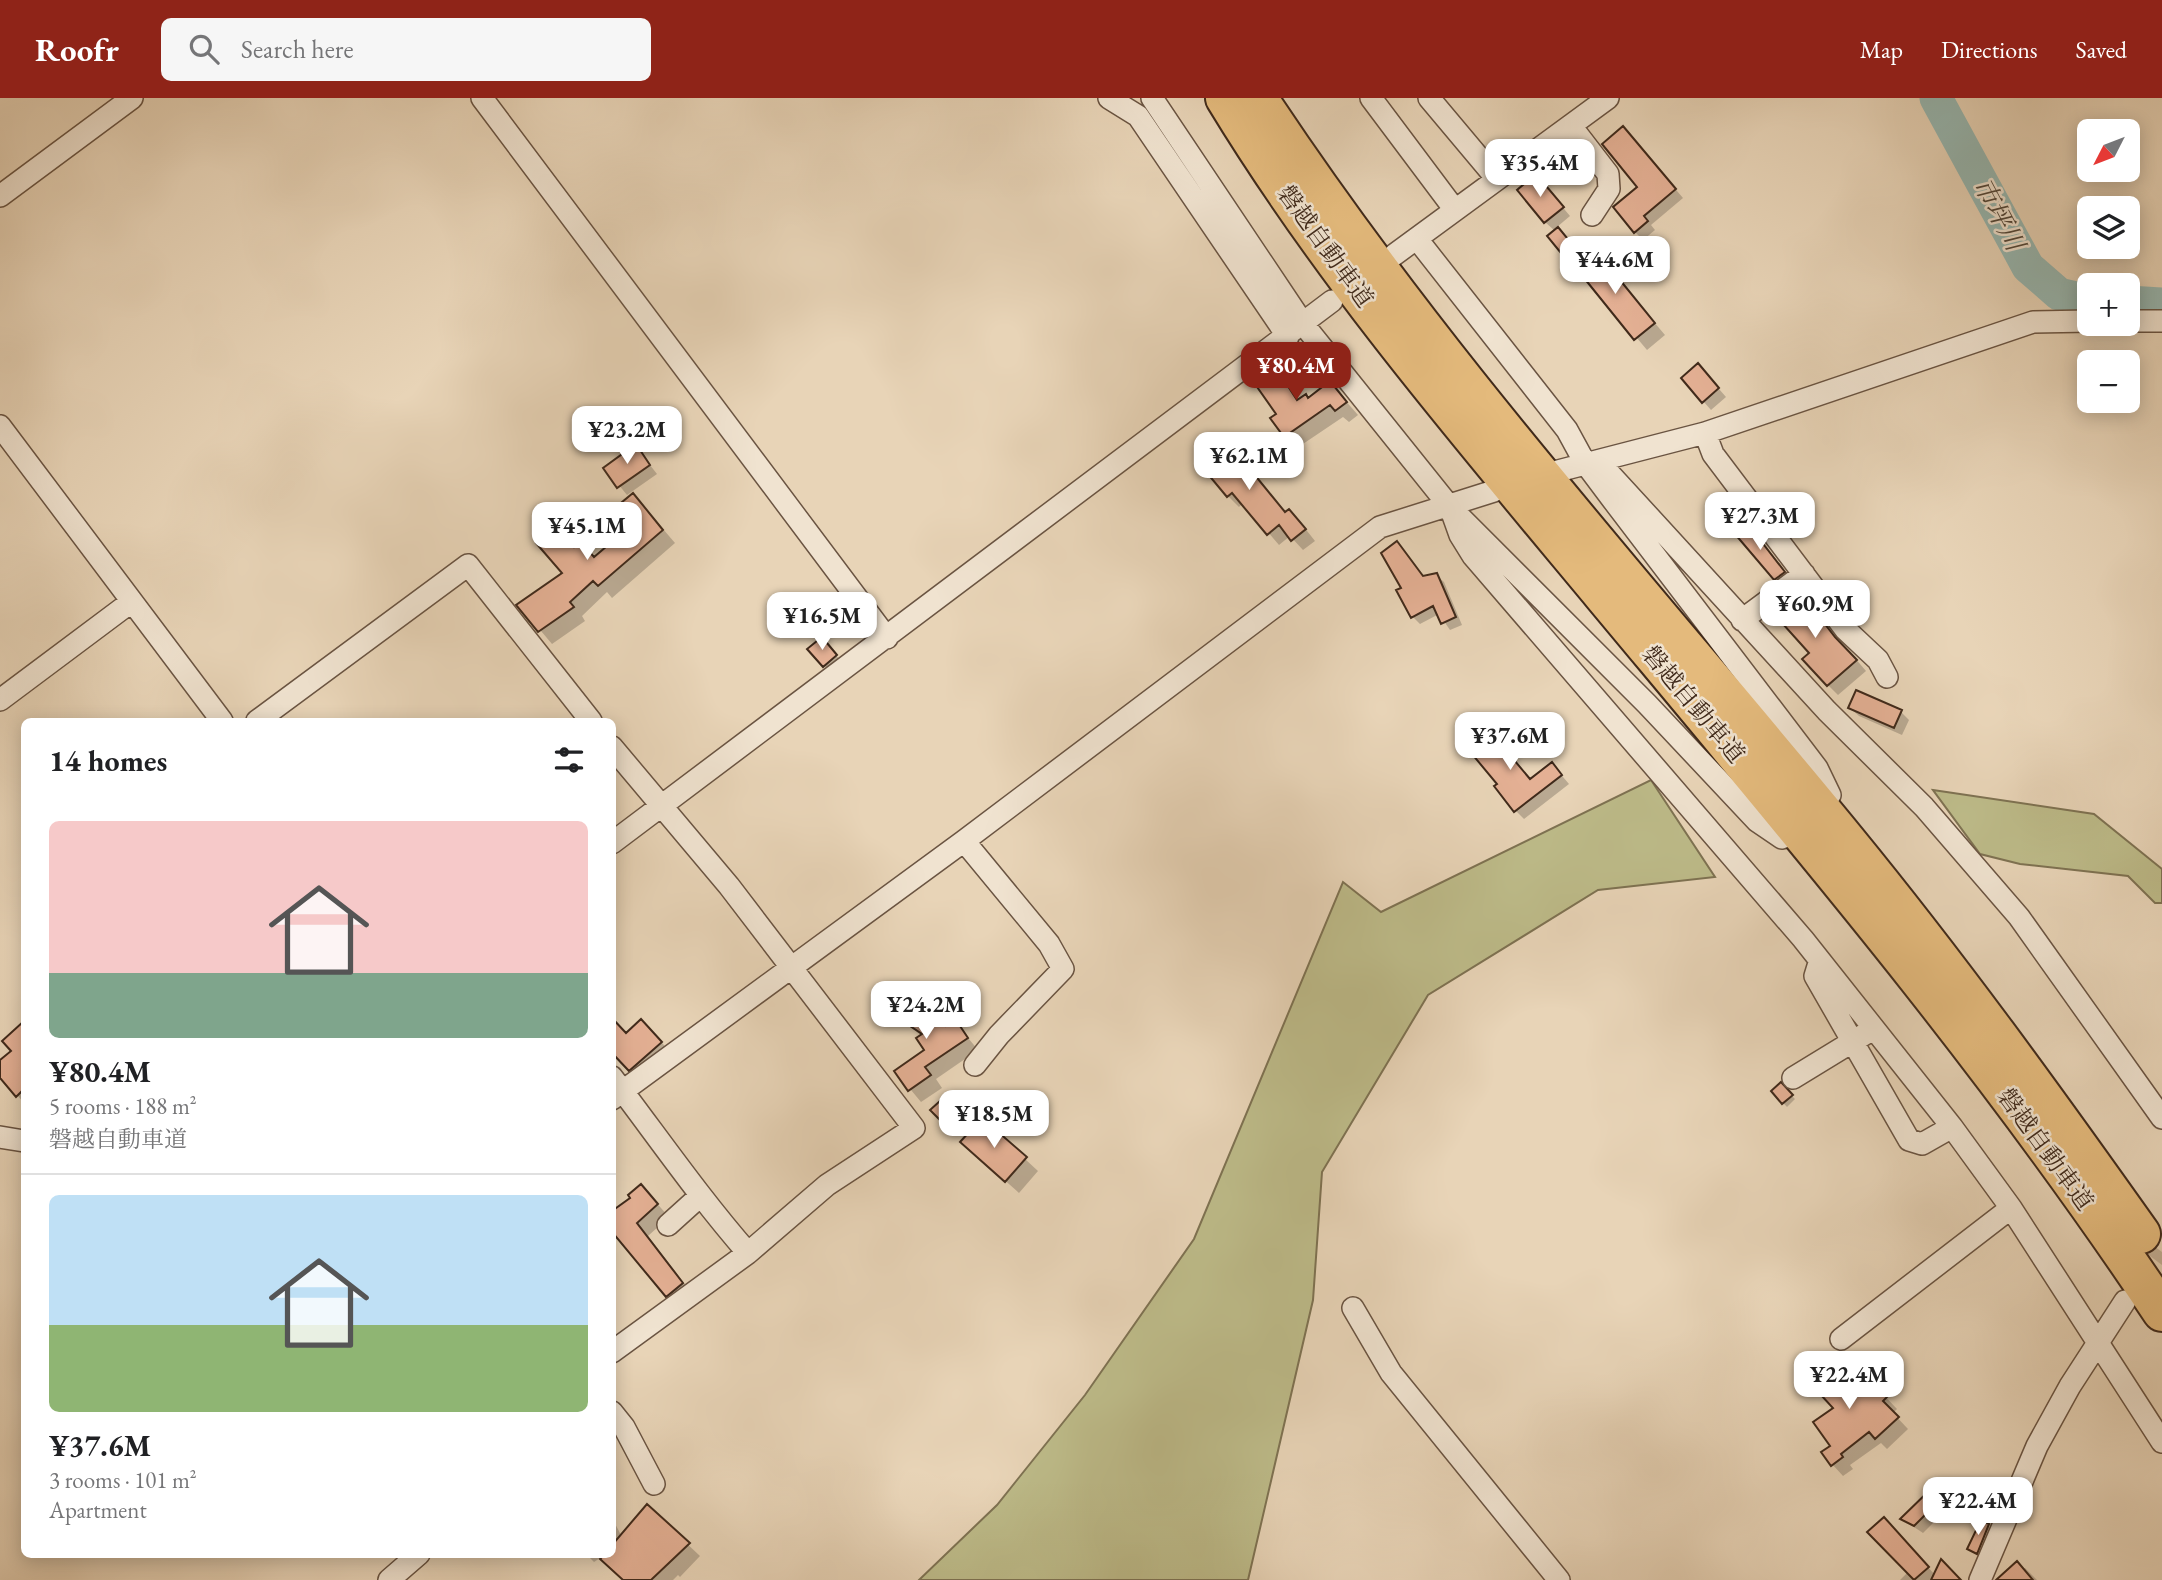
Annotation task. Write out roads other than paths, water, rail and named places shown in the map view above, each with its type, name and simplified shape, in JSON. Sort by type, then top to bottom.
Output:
[{"type":"highway","name":"磐越自動車道","points":[[1225,98],[1308,223],[1378,317],[1490,460],[1826,862],[1932,994],[2039,1138],[2162,1312]]},
{"type":"highway","name":"磐越自動車道","points":[[1258,98],[1328,204],[1402,303],[1849,844],[2039,1090],[2162,1265]]},
{"type":"street","points":[[0,196],[132,98]]},
{"type":"street","points":[[482,98],[887,638]]},
{"type":"street","points":[[1109,98],[1138,116],[1296,331],[1450,507],[1647,704],[1757,821],[1782,838]]},
{"type":"street","points":[[1152,98],[1296,331]]},
{"type":"street","points":[[1371,98],[1455,211]]},
{"type":"street","points":[[1429,98],[1497,178]]},
{"type":"street","points":[[1394,255],[1608,98]]},
{"type":"street","points":[[1571,126],[1608,174],[1609,189],[1591,215]]},
{"type":"street","points":[[1417,239],[1567,430],[1585,463],[1817,768],[1830,795]]},
{"type":"street","points":[[616,840],[1296,331],[1332,301]]},
{"type":"street","points":[[1558,471],[1705,433],[2033,322],[2077,321]]},
{"type":"street","points":[[2140,321],[2162,321]]},
{"type":"street","points":[[0,426],[220,718]]},
{"type":"street","points":[[1705,433],[1713,454],[1845,629],[1878,660],[1887,677]]},
{"type":"street","points":[[1585,463],[1600,466],[1609,474],[1742,620],[1924,807],[2019,917],[2162,1118]]},
{"type":"street","points":[[748,1252],[699,1197],[679,1164],[616,1089],[791,970],[1380,527],[1494,491]]},
{"type":"street","points":[[1450,507],[1460,535],[1473,556],[1820,961],[1952,1126],[2011,1208],[2100,1342],[2162,1442]]},
{"type":"street","points":[[261,718],[468,565],[589,718]]},
{"type":"street","points":[[1742,620],[1804,574]]},
{"type":"street","points":[[0,700],[131,602]]},
{"type":"street","points":[[616,752],[729,886],[914,1128],[828,1185],[748,1252],[616,1349]]},
{"type":"street","points":[[964,841],[1049,944],[1063,969],[999,1035],[975,1065]]},
{"type":"street","points":[[1820,961],[1815,975],[1909,1140],[1923,1144],[1952,1126]]},
{"type":"street","points":[[1793,1078],[1873,1030]]},
{"type":"street","points":[[0,1138],[21,1141]]},
{"type":"street","points":[[668,1224],[699,1197]]},
{"type":"street","points":[[1841,1339],[2011,1208]]},
{"type":"street","points":[[1980,1580],[2037,1446],[2070,1386],[2126,1301]]},
{"type":"street","points":[[1353,1308],[1391,1373],[1559,1580]]},
{"type":"street","points":[[616,1419],[654,1484]]},
{"type":"street","points":[[389,1580],[414,1558]]},
{"type":"waterway","name":"市坪川","points":[[1936,98],[2028,267],[2059,294],[2077,298]]},
{"type":"waterway","name":"市坪川","points":[[2140,303],[2162,304]]},
{"type":"tunnel","points":[[2137,1285],[2162,1252]]}]
